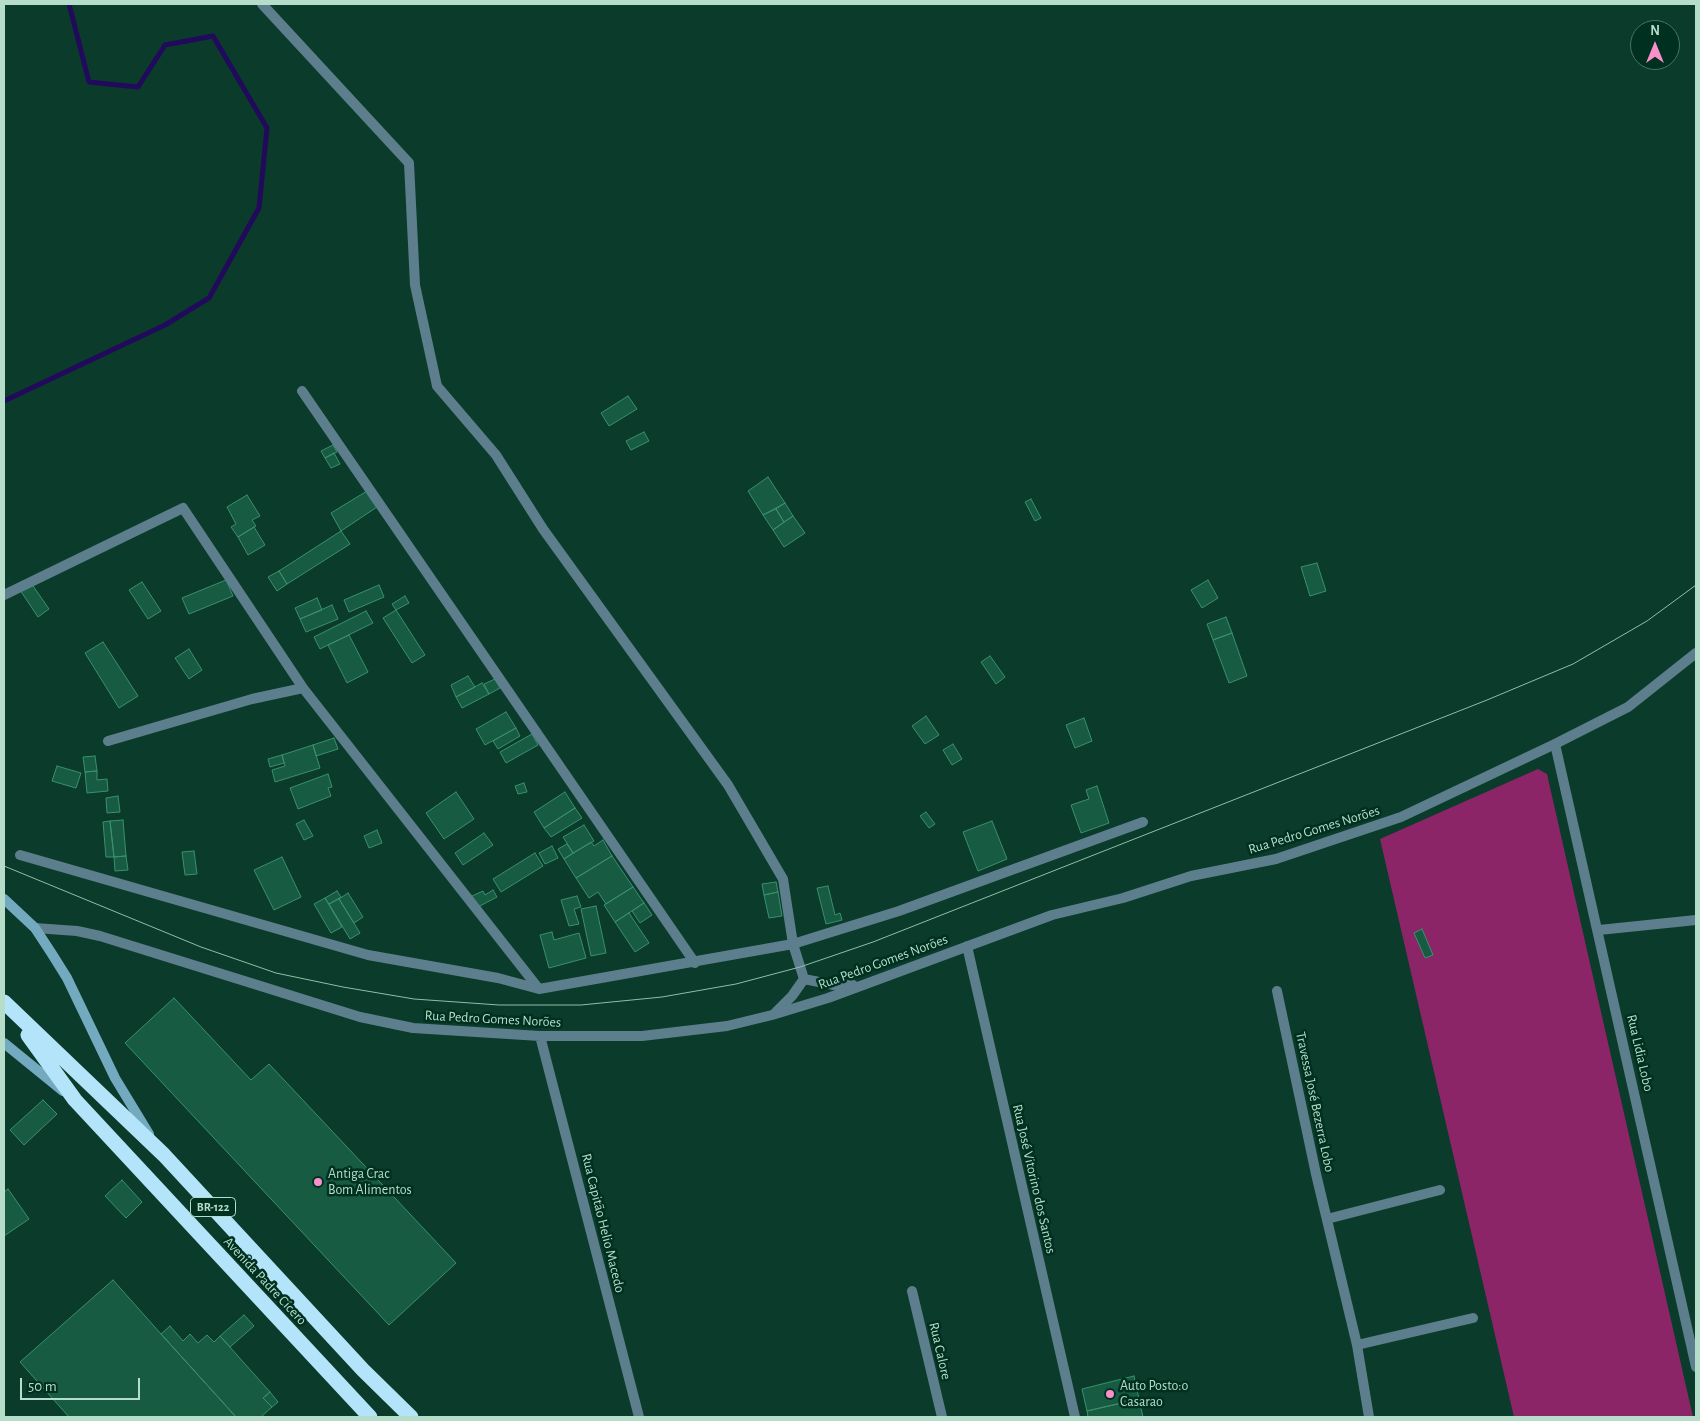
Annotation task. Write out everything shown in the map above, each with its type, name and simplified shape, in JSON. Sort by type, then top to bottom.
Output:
[{"type":"highway","name":"Avenida Padre Cícero","points":[[5,1004],[164,1155],[363,1370],[411,1417]]},
{"type":"highway","name":"Avenida Padre Cícero","points":[[5,1004],[75,1100],[370,1417]]},
{"type":"main road","name":"Avenida Padre Cícero","points":[[4,899],[35,928],[66,978],[115,1078],[135,1114],[164,1155]]},
{"type":"main road","name":"Avenida Padre Cícero","points":[[4,1043],[75,1100]]},
{"type":"street","points":[[262,4],[408,163],[415,285],[437,386],[496,455],[543,529],[728,785],[783,878],[793,944],[804,979]]},
{"type":"street","points":[[302,391],[695,963]]},
{"type":"street","points":[[4,595],[183,508],[303,688],[539,989]]},
{"type":"street","name":"Rua Pedro Gomes Norões","points":[[35,928],[77,931],[100,936],[360,1017],[413,1028],[540,1036],[659,1035],[727,1026],[772,1015],[861,985],[1052,915],[1123,898],[1191,876],[1276,858],[1352,834],[1434,802],[1628,707],[1696,653]]},
{"type":"street","points":[[108,741],[252,699],[303,688]]},
{"type":"street","name":"Rua Lidia Lobo","points":[[1555,744],[1599,930],[1696,1368]]},
{"type":"street","points":[[20,855],[368,955],[498,978],[539,989],[695,963],[793,944],[899,911],[1143,822]]},
{"type":"street","points":[[1599,930],[1696,920]]},
{"type":"street","name":"Rua José Vitorino dos Santos","points":[[967,946],[1075,1417]]},
{"type":"street","points":[[804,979],[834,985],[861,985]]},
{"type":"street","points":[[772,1015],[792,996],[804,979]]},
{"type":"street","name":"Travessa José Bezerra Lobo","points":[[1277,991],[1357,1345],[1369,1417]]},
{"type":"street","name":"Rua Capitão Helio Macedo","points":[[540,1036],[639,1417]]},
{"type":"street","points":[[1327,1219],[1440,1190]]},
{"type":"street","name":"Rua Calore","points":[[912,1291],[942,1417]]},
{"type":"street","points":[[1357,1345],[1473,1318]]},
{"type":"shaded area","points":[[1538,769],[1547,774],[1693,1417],[1514,1417],[1380,839]]},
{"type":"building","points":[[628,396],[637,409],[609,426],[601,413]]},
{"type":"building","points":[[644,432],[649,441],[631,450],[626,441]]},
{"type":"building","points":[[333,445],[337,452],[325,458],[321,451]]},
{"type":"building","points":[[334,453],[340,464],[331,468],[325,458]]},
{"type":"building","points":[[768,477],[785,503],[763,515],[748,491]]},
{"type":"building","points":[[367,491],[377,507],[341,531],[331,513]]},
{"type":"building","points":[[247,495],[260,516],[252,520],[256,526],[238,537],[231,527],[236,524],[227,507]]},
{"type":"building","points":[[1031,499],[1041,518],[1035,521],[1025,502]]},
{"type":"building","points":[[785,503],[793,516],[784,522],[776,509]]},
{"type":"building","points":[[776,509],[784,522],[773,530],[763,515]]},
{"type":"building","points":[[793,516],[805,533],[784,547],[773,530]]},
{"type":"building","points":[[254,527],[265,545],[248,555],[238,537]]},
{"type":"building","points":[[341,531],[350,544],[287,584],[279,571]]},
{"type":"building","points":[[1317,563],[1326,591],[1310,596],[1301,567]]},
{"type":"building","points":[[279,571],[287,584],[277,591],[268,577]]},
{"type":"building","points":[[226,580],[233,596],[189,614],[182,598]]},
{"type":"building","points":[[1208,580],[1218,598],[1202,608],[1191,590]]},
{"type":"building","points":[[142,582],[161,611],[148,619],[129,590]]},
{"type":"building","points":[[31,583],[49,609],[38,617],[20,590]]},
{"type":"building","points":[[379,585],[384,597],[349,612],[344,600]]},
{"type":"building","points":[[405,596],[409,603],[396,610],[392,604]]},
{"type":"building","points":[[317,598],[322,610],[300,619],[295,608]]},
{"type":"building","points":[[332,605],[338,619],[306,632],[300,619]]},
{"type":"building","points":[[396,610],[425,655],[412,663],[383,618]]},
{"type":"building","points":[[366,611],[373,623],[320,649],[314,637]]},
{"type":"building","points":[[1226,617],[1232,633],[1213,640],[1207,624]]},
{"type":"building","points":[[1232,633],[1247,676],[1229,683],[1213,640]]},
{"type":"building","points":[[349,635],[368,672],[347,683],[328,645]]},
{"type":"building","points":[[103,642],[138,696],[119,708],[85,653]]},
{"type":"building","points":[[189,649],[202,670],[189,679],[175,658]]},
{"type":"building","points":[[990,656],[1005,677],[996,684],[981,662]]},
{"type":"building","points":[[468,676],[475,687],[456,697],[451,685]]},
{"type":"building","points":[[495,679],[500,688],[489,694],[484,684]]},
{"type":"building","points":[[482,683],[489,694],[462,708],[456,697]]},
{"type":"building","points":[[506,712],[516,728],[485,745],[476,729]]},
{"type":"building","points":[[926,716],[939,735],[925,744],[912,726]]},
{"type":"building","points":[[1084,718],[1092,741],[1075,748],[1066,725]]},
{"type":"building","points":[[516,728],[520,736],[498,749],[493,741]]},
{"type":"building","points":[[532,734],[538,745],[506,763],[500,752]]},
{"type":"building","points":[[334,738],[338,749],[316,756],[313,745]]},
{"type":"building","points":[[953,744],[962,759],[952,765],[943,750]]},
{"type":"building","points":[[313,745],[320,768],[275,782],[272,770],[285,766],[282,755]]},
{"type":"building","points":[[282,755],[284,763],[270,767],[268,759]]},
{"type":"building","points":[[95,756],[97,771],[85,772],[83,757]]},
{"type":"building","points":[[57,766],[81,773],[76,788],[52,781]]},
{"type":"building","points":[[97,771],[97,780],[107,779],[108,791],[87,793],[85,772]]},
{"type":"building","points":[[328,774],[332,787],[328,788],[331,796],[298,809],[290,788]]},
{"type":"building","points":[[524,783],[527,792],[518,794],[515,786]]},
{"type":"building","points":[[1097,786],[1109,823],[1081,833],[1071,805],[1089,799],[1086,790]]},
{"type":"building","points":[[456,792],[474,819],[444,839],[426,813]]},
{"type":"building","points":[[565,792],[575,808],[544,828],[534,812]]},
{"type":"building","points":[[118,796],[120,812],[107,813],[106,798]]},
{"type":"building","points":[[575,808],[582,818],[551,837],[544,828]]},
{"type":"building","points":[[926,812],[935,824],[929,828],[920,816]]},
{"type":"building","points":[[123,820],[126,856],[114,857],[110,821]]},
{"type":"building","points":[[304,820],[313,836],[304,840],[296,824]]},
{"type":"building","points":[[110,821],[114,857],[106,857],[103,822]]},
{"type":"building","points":[[992,821],[1007,859],[978,871],[963,832]]},
{"type":"building","points":[[584,825],[594,841],[573,853],[563,837]]},
{"type":"building","points":[[377,830],[382,843],[369,848],[364,836]]},
{"type":"building","points":[[484,833],[493,845],[463,865],[455,853]]},
{"type":"building","points":[[603,840],[612,856],[576,878],[564,859],[591,842],[594,846]]},
{"type":"building","points":[[567,844],[573,853],[564,859],[558,849]]},
{"type":"building","points":[[552,846],[558,858],[545,864],[539,853]]},
{"type":"building","points":[[194,851],[197,874],[185,875],[182,852]]},
{"type":"building","points":[[535,853],[543,866],[501,892],[493,879]]},
{"type":"building","points":[[126,856],[128,870],[115,871],[114,857]]},
{"type":"building","points":[[612,856],[633,887],[606,904],[598,892],[589,898],[576,878]]},
{"type":"building","points":[[282,857],[301,897],[274,910],[254,870]]},
{"type":"building","points":[[776,882],[778,892],[764,895],[762,884]]},
{"type":"building","points":[[828,886],[835,915],[840,913],[842,920],[826,924],[817,888]]},
{"type":"building","points":[[633,887],[644,903],[615,922],[604,905]]},
{"type":"building","points":[[493,890],[497,897],[478,907],[472,896],[483,891],[485,895]]},
{"type":"building","points":[[337,891],[341,897],[329,904],[325,898]]},
{"type":"building","points":[[778,892],[782,916],[769,918],[764,895]]},
{"type":"building","points":[[348,893],[363,917],[354,923],[339,899]]},
{"type":"building","points":[[577,896],[581,907],[574,909],[579,924],[569,926],[561,900]]},
{"type":"building","points":[[325,898],[342,927],[331,933],[314,904]]},
{"type":"building","points":[[339,899],[360,933],[350,939],[329,904]]},
{"type":"building","points":[[644,903],[652,915],[640,923],[632,911]]},
{"type":"building","points":[[596,906],[606,953],[591,956],[581,909]]},
{"type":"building","points":[[629,913],[649,943],[635,952],[615,922]]},
{"type":"building","points":[[1422,929],[1433,955],[1425,958],[1414,933]]},
{"type":"building","points":[[552,932],[554,940],[579,933],[586,958],[549,968],[540,935]]},
{"type":"building","name":"Antiga Crac Bom Alimentos","points":[[174,998],[251,1080],[269,1064],[456,1263],[389,1325],[125,1043]]},
{"type":"building","points":[[43,1100],[57,1114],[24,1145],[10,1130]]},
{"type":"building","points":[[122,1180],[142,1202],[126,1218],[105,1196]]},
{"type":"building","points":[[8,1189],[29,1219],[4,1236],[4,1192]]},
{"type":"building","points":[[113,1280],[236,1417],[69,1417],[20,1362]]},
{"type":"building","points":[[244,1315],[254,1326],[230,1347],[220,1336]]},
{"type":"building","points":[[170,1326],[183,1341],[190,1334],[198,1343],[207,1335],[214,1342],[220,1336],[270,1392],[263,1398],[272,1407],[262,1416],[264,1417],[236,1417],[161,1334]]},
{"type":"building","name":"Auto Posto:o Casarao","points":[[1134,1376],[1139,1399],[1087,1411],[1082,1389]]},
{"type":"building","points":[[270,1392],[278,1402],[272,1407],[263,1398]]},
{"type":"building","points":[[1139,1399],[1143,1417],[1088,1417],[1087,1411]]},
{"type":"waterway","points":[[4,401],[165,325],[209,298],[259,208],[267,128],[213,36],[165,45],[138,87],[89,82],[69,4]]},
{"type":"tram line","points":[[4,866],[201,947],[276,973],[343,987],[414,999],[499,1005],[581,1005],[662,997],[736,984],[800,967],[873,942],[1487,700],[1573,664],[1647,621],[1696,585]]},
{"type":"place","name":"Antiga Crac Bom Alimentos","points":[[318,1182]]},
{"type":"place","name":"Auto Posto:o Casarao","points":[[1110,1394]]}]
